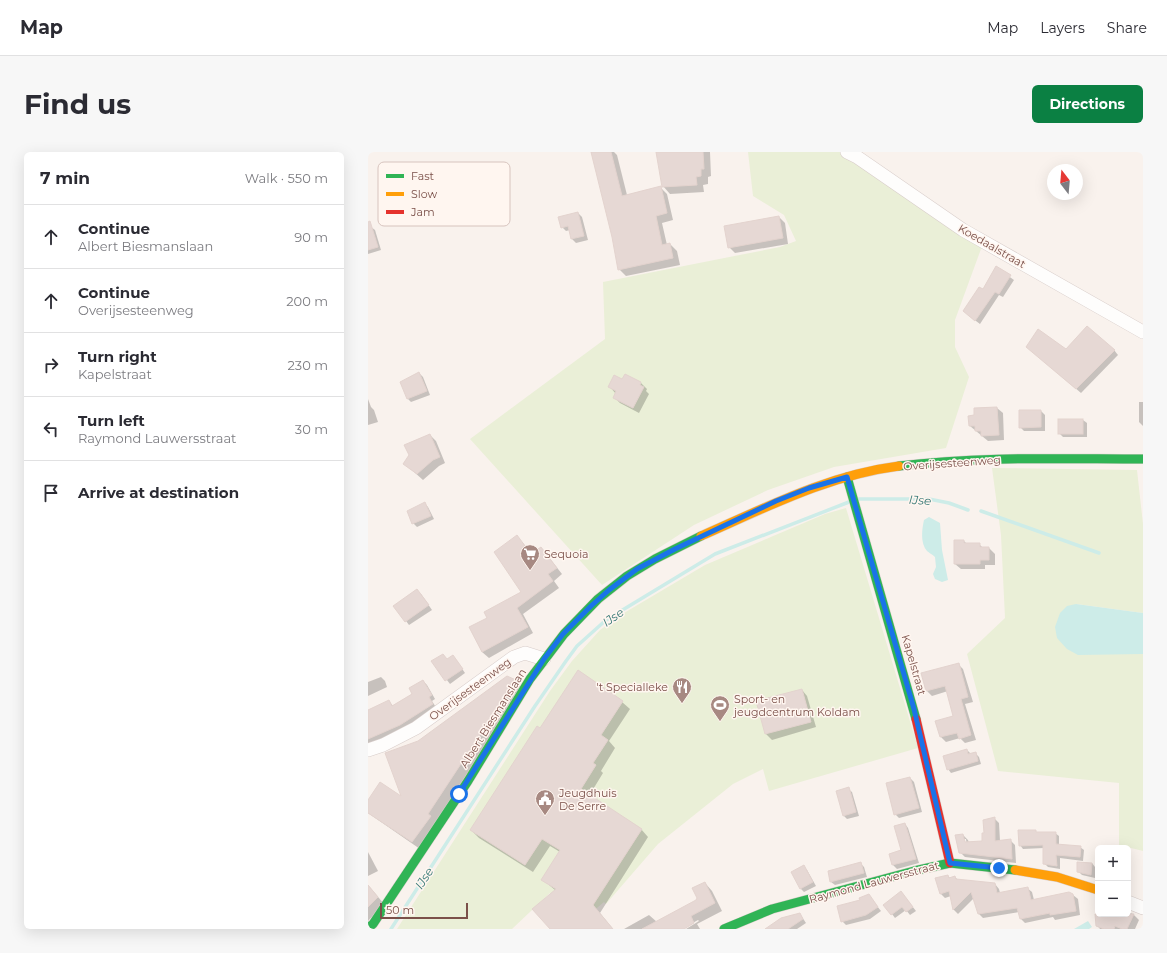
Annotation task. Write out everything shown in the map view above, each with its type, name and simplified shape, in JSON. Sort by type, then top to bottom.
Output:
[{"type":"main road","name":"Overijsesteenweg","points":[[544,659],[563,634],[591,606],[637,569],[675,549],[776,501],[809,488],[884,468],[929,462],[1014,459],[1143,459]]},
{"type":"main road","name":"Kapelstraat","points":[[847,477],[914,709],[950,863]]},
{"type":"main road","name":"Albert Biesmanslaan","points":[[368,928],[374,924],[459,794],[544,659]]},
{"type":"main road","name":"Raymond Lauwersstraat","points":[[724,929],[772,909],[914,871],[950,863],[999,868],[1057,877],[1095,889]]},
{"type":"street","name":"Koedaalstraat","points":[[847,152],[857,157],[963,230],[1143,332]]},
{"type":"street","name":"Overijsesteenweg","points":[[368,750],[383,745],[416,728],[514,657],[525,653],[544,659]]},
{"type":"street","points":[[1131,903],[1143,908]]},
{"type":"green space","points":[[748,152],[850,152],[985,238],[955,320],[955,347],[969,377],[946,448],[834,467],[768,490],[694,525],[602,585],[470,439],[605,339],[603,282],[780,247],[796,241],[784,215],[753,196]]},
{"type":"green space","points":[[992,468],[1137,470],[1143,524],[1143,613],[1076,604],[1128,654],[1143,654],[1143,851],[1131,848],[1131,845],[1119,845],[1119,783],[998,771],[967,654],[1005,618],[1001,535]]},
{"type":"green space","name":"Sport- en jeugdcentrum Koldam","points":[[846,508],[918,748],[769,791],[763,769],[733,784],[658,844],[606,904],[604,902],[579,923],[550,893],[512,929],[397,929],[550,691],[572,661],[600,630],[624,613],[705,565],[825,514]]},
{"type":"water","points":[[929,517],[940,523],[942,550],[948,580],[942,582],[935,579],[933,574],[936,567],[935,557],[927,551],[922,540],[924,520]]},
{"type":"water","points":[[1076,604],[1143,613],[1143,654],[1078,655],[1067,649],[1057,638],[1055,627],[1060,613],[1067,606]]},
{"type":"water","points":[[1088,921],[1092,927],[1089,929],[1074,929]]},
{"type":"building","points":[[591,152],[611,152],[622,196],[661,186],[667,213],[656,216],[662,245],[670,243],[673,258],[618,270],[612,237]]},
{"type":"building","points":[[656,152],[703,152],[704,169],[701,169],[701,176],[696,177],[697,185],[662,187]]},
{"type":"building","points":[[578,212],[584,236],[571,239],[568,226],[561,228],[558,217]]},
{"type":"building","points":[[779,216],[783,238],[728,248],[724,226]]},
{"type":"building","points":[[370,221],[378,247],[368,250],[368,222]]},
{"type":"building","points":[[996,266],[1011,275],[999,294],[995,292],[975,321],[963,311],[979,287],[983,289]]},
{"type":"building","points":[[1087,326],[1115,350],[1076,389],[1026,347],[1038,329],[1066,349]]},
{"type":"building","points":[[419,372],[427,391],[407,399],[400,382]]},
{"type":"building","points":[[625,374],[641,382],[640,385],[644,387],[633,408],[613,398],[616,391],[608,387],[614,375],[622,379]]},
{"type":"building","points":[[997,407],[999,435],[981,436],[981,431],[975,431],[975,426],[969,426],[968,416],[974,415],[974,408]]},
{"type":"building","points":[[1019,410],[1041,410],[1041,427],[1019,428]]},
{"type":"building","points":[[1058,419],[1083,419],[1083,434],[1058,434]]},
{"type":"building","points":[[430,434],[440,457],[433,460],[417,474],[403,464],[409,455],[404,445]]},
{"type":"building","points":[[425,502],[431,516],[412,524],[407,511]]},
{"type":"building","points":[[517,535],[531,554],[541,547],[557,568],[548,574],[553,581],[517,608],[528,627],[482,652],[469,627],[487,618],[484,612],[521,592],[494,552]]},
{"type":"building","points":[[954,540],[964,540],[964,543],[980,543],[980,547],[989,547],[989,560],[980,560],[980,564],[954,564]]},
{"type":"building","points":[[417,589],[429,605],[405,622],[393,606]]},
{"type":"building","points":[[443,654],[447,659],[453,655],[463,669],[445,681],[431,661]]},
{"type":"building","points":[[959,663],[968,697],[961,699],[971,735],[959,739],[957,733],[940,737],[935,721],[953,716],[945,686],[926,691],[921,673]]},
{"type":"building","points":[[578,670],[623,701],[601,735],[608,740],[593,763],[596,765],[581,789],[642,829],[593,905],[613,929],[550,929],[532,909],[556,889],[541,880],[560,850],[542,839],[525,865],[470,830],[537,726],[540,728]]},
{"type":"building","points":[[507,676],[516,680],[428,814],[431,816],[412,842],[368,813],[368,800],[380,782],[401,796],[385,753],[418,741]]},
{"type":"building","points":[[423,680],[432,695],[429,697],[433,704],[400,725],[368,739],[368,710],[389,700],[392,706],[412,694],[409,688]]},
{"type":"building","points":[[802,689],[811,722],[765,734],[756,701]]},
{"type":"building","points":[[967,749],[968,754],[976,752],[978,761],[947,770],[943,756]]},
{"type":"building","points":[[910,777],[919,808],[894,815],[886,783]]},
{"type":"building","points":[[849,787],[856,812],[843,816],[836,791]]},
{"type":"building","points":[[995,817],[995,841],[1011,839],[1012,859],[959,853],[955,835],[963,834],[965,842],[982,841],[982,833],[984,833],[983,820]]},
{"type":"building","points":[[905,823],[916,859],[892,865],[889,854],[901,850],[894,826]]},
{"type":"building","points":[[1018,830],[1056,832],[1056,844],[1081,846],[1080,857],[1056,855],[1057,866],[1043,864],[1043,845],[1019,846]]},
{"type":"building","points":[[861,862],[864,873],[830,882],[828,871]]},
{"type":"building","points":[[1077,862],[1092,863],[1091,875],[1077,872]]},
{"type":"building","points":[[804,865],[813,882],[800,889],[791,872]]},
{"type":"building","points":[[948,875],[949,878],[955,876],[956,879],[995,883],[997,893],[1028,887],[1031,900],[1069,892],[1073,894],[1076,911],[1050,915],[1050,913],[1020,919],[1017,908],[978,914],[971,892],[953,910],[949,891],[940,894],[935,878]]},
{"type":"building","points":[[705,882],[715,903],[691,916],[694,923],[684,929],[642,929],[696,900],[697,898],[692,888]]},
{"type":"building","points":[[368,885],[378,897],[368,907]]},
{"type":"building","points":[[901,891],[913,907],[906,912],[902,907],[891,915],[883,905]]},
{"type":"building","points":[[869,894],[878,907],[866,915],[841,922],[837,906],[860,900],[859,898]]},
{"type":"building","points":[[800,913],[803,919],[788,929],[765,929],[781,918]]},
{"type":"building","points":[[1131,914],[1134,914],[1127,929],[1122,929],[1115,926],[1114,929],[1104,929],[1096,926],[1095,917],[1131,917]]},
{"type":"waterway","name":"IJse","points":[[859,499],[929,499],[949,503],[968,510]]},
{"type":"waterway","name":"IJse","points":[[391,929],[535,706],[577,646],[606,620],[715,554],[849,502]]},
{"type":"waterway","name":"IJse","points":[[981,511],[1099,553]]},
{"type":"traffic: fast","points":[[899,466],[990,459],[1143,459]]},
{"type":"traffic: fast","points":[[847,477],[916,719]]},
{"type":"traffic: fast","points":[[368,928],[373,924],[468,781],[530,679],[564,634],[598,599],[627,576],[655,559],[701,536]]},
{"type":"traffic: fast","points":[[724,929],[772,909],[914,871],[950,863],[1015,870]]},
{"type":"traffic: slow","points":[[701,536],[773,504],[822,485],[873,470],[899,466]]},
{"type":"traffic: slow","points":[[1015,870],[1057,877],[1095,889]]},
{"type":"traffic: jam","points":[[916,719],[950,863]]},
{"type":"place","name":"Sequoia","points":[[530,571]]},
{"type":"place","name":"'t Specialleke","points":[[682,704]]},
{"type":"place","name":"Sport- en jeugdcentrum Koldam","points":[[720,722]]},
{"type":"place","name":"Jeugdhuis De Serre","points":[[545,816]]},
{"type":"route","points":[[459,794],[544,659],[563,634],[609,590],[637,569],[675,549],[776,501],[809,488],[847,477],[914,709],[950,863],[999,868]]}]
